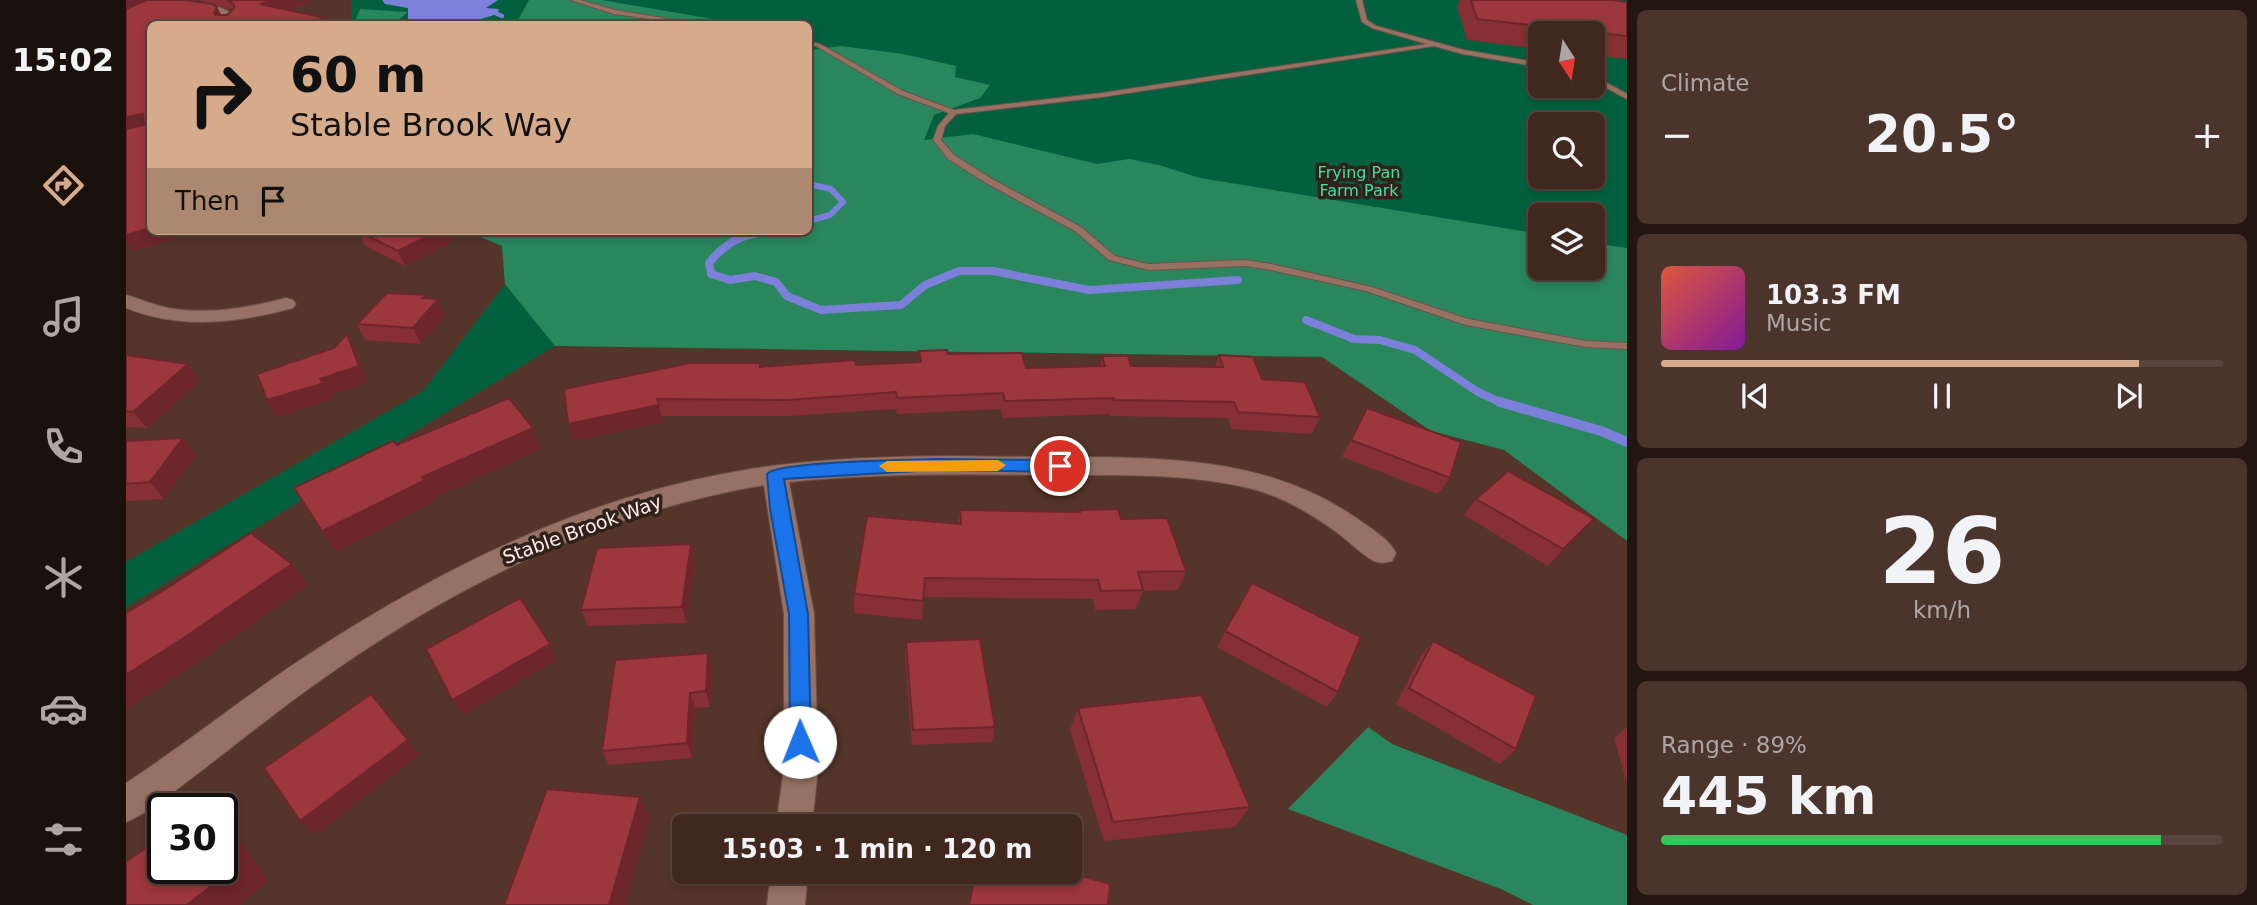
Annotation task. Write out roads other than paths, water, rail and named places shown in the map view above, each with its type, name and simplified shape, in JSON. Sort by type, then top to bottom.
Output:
[{"type":"street","points":[[157,0],[223,10],[232,18],[230,21]]},
{"type":"street","points":[[126,301],[165,313],[209,318],[286,304]]},
{"type":"street","name":"Stable Brook Way","points":[[126,804],[325,659],[450,582],[528,546],[622,509],[693,489],[775,474],[825,469],[935,465],[1110,466],[1192,471],[1248,480],[1281,489],[1350,526],[1382,553]]},
{"type":"street","points":[[775,474],[799,614],[801,768],[795,814]]},
{"type":"street","points":[[786,905],[789,884]]},
{"type":"lane","points":[[573,0],[614,12],[675,21]]},
{"type":"lane","points":[[1359,0],[1364,22],[1374,27],[1432,45],[1528,63]]},
{"type":"lane","points":[[812,44],[883,86],[954,112],[1114,93],[1432,45]]},
{"type":"lane","points":[[1605,84],[1627,97]]},
{"type":"lane","points":[[954,112],[942,126],[937,140],[951,157],[989,181],[1078,229],[1112,258],[1148,267],[1245,263],[1271,267],[1369,289],[1466,322],[1586,344],[1627,346]]},
{"type":"water","points":[[382,0],[498,0],[486,8],[499,9],[497,14],[471,21],[410,21],[408,20],[408,8],[385,4]]},
{"type":"waterway","points":[[497,14],[502,16]]},
{"type":"waterway","points":[[812,185],[831,189],[843,202],[830,215],[812,220]]},
{"type":"waterway","points":[[750,235],[730,243],[719,252],[709,263],[711,274],[730,280],[755,276],[776,282],[787,296],[821,310],[901,305],[925,285],[959,271],[993,271],[1089,290],[1238,280]]},
{"type":"waterway","points":[[1306,320],[1354,339],[1380,340],[1415,350],[1478,392],[1504,404]]},
{"type":"waterway","points":[[1500,402],[1601,431],[1627,442]]},
{"type":"park label","name":"Frying Pan Farm Park","points":[[1359,181]]}]
